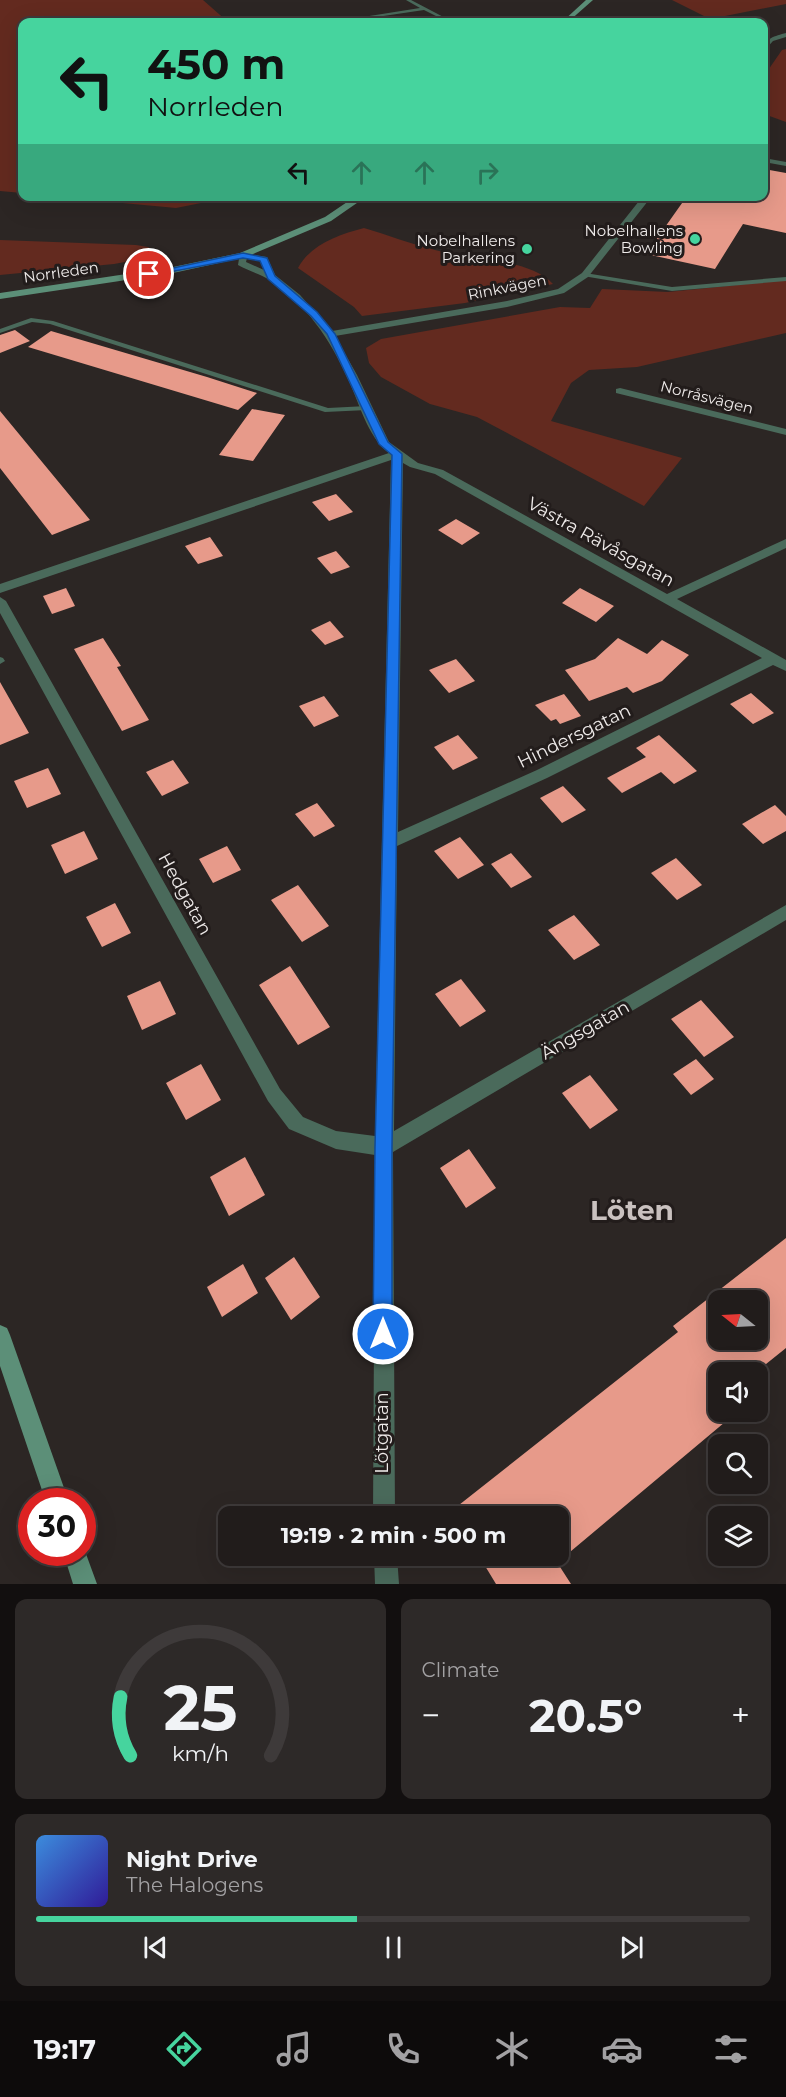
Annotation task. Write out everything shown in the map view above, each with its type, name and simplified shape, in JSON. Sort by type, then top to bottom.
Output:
[{"type":"street","points":[[570,18],[590,0]]},
{"type":"street","points":[[768,44],[771,40],[786,35]]},
{"type":"street","name":"Norrleden","points":[[0,296],[173,270],[243,255],[328,219],[355,201]]},
{"type":"street","name":"Rinkvägen","points":[[331,334],[539,298],[561,291],[585,274],[644,201]]},
{"type":"street","points":[[243,255],[241,263],[271,277],[314,314],[331,334],[384,444],[397,454]]},
{"type":"street","name":"Norråsvägen","points":[[621,391],[786,432]]},
{"type":"street","points":[[0,589],[397,454]]},
{"type":"street","name":"Västra Rävåsgatan","points":[[397,454],[414,465],[440,472],[786,666]]},
{"type":"street","name":"Lötgatan","points":[[384,1506],[384,1147],[397,454]]},
{"type":"street","points":[[667,599],[786,543]]},
{"type":"street","name":"Hedgatan","points":[[0,601],[274,1095],[296,1123],[336,1140],[384,1147]]},
{"type":"street","name":"Hindersgatan","points":[[389,843],[542,774],[772,659]]},
{"type":"street","name":"Ängsgatan","points":[[384,1147],[786,912]]},
{"type":"street","points":[[0,1335],[53,1488]]},
{"type":"street","points":[[80,1566],[86,1584]]},
{"type":"street","points":[[386,1566],[387,1584]]},
{"type":"lane","points":[[408,0],[443,18]]},
{"type":"lane","points":[[295,17],[363,18],[425,9]]},
{"type":"lane","points":[[768,161],[786,164]]},
{"type":"lane","points":[[585,274],[672,289],[786,279]]},
{"type":"lane","points":[[0,331],[32,320],[51,322],[328,410],[367,408]]},
{"type":"shaded area","points":[[0,0],[203,0],[223,18],[18,18],[18,193],[0,191]]},
{"type":"shaded area","points":[[672,0],[786,0],[786,4],[708,18]]},
{"type":"shaded area","points":[[786,49],[786,122],[768,115],[768,70],[782,50]]},
{"type":"shaded area","points":[[101,201],[211,201],[176,208]]},
{"type":"shaded area","points":[[364,228],[435,250],[514,264],[542,275],[553,284],[465,303],[362,316],[354,307],[298,268],[310,253],[326,242]]},
{"type":"shaded area","points":[[0,240],[136,245],[148,247],[156,253],[152,257],[114,264],[0,275]]},
{"type":"shaded area","points":[[786,280],[786,333],[637,367],[589,370],[571,383],[551,421],[682,458],[644,506],[477,417],[430,404],[381,377],[369,363],[366,348],[381,339],[560,307],[590,308],[602,289],[668,292]]},
{"type":"building","points":[[768,170],[786,173],[786,233],[743,224],[715,269],[646,254],[683,201],[768,201]]},
{"type":"building","points":[[15,330],[30,341],[0,353],[0,335]]},
{"type":"building","points":[[51,331],[257,393],[238,410],[28,347]]},
{"type":"building","points":[[252,409],[285,415],[253,461],[219,455]]},
{"type":"building","points":[[0,411],[90,520],[52,535],[0,468]]},
{"type":"building","points":[[336,494],[353,512],[329,521],[312,502]]},
{"type":"building","points":[[456,519],[480,533],[462,545],[438,530]]},
{"type":"building","points":[[210,537],[223,556],[198,564],[185,546]]},
{"type":"building","points":[[336,551],[350,567],[331,574],[317,558]]},
{"type":"building","points":[[66,588],[75,606],[52,614],[43,596]]},
{"type":"building","points":[[580,588],[614,606],[596,622],[562,603]]},
{"type":"building","points":[[330,621],[344,637],[325,645],[311,630]]},
{"type":"building","points":[[103,638],[121,666],[117,667],[149,720],[122,731],[74,649]]},
{"type":"building","points":[[618,638],[647,654],[662,640],[689,655],[662,681],[633,693],[627,687],[589,701],[565,670],[595,659]]},
{"type":"building","points":[[456,659],[475,681],[449,693],[429,670]]},
{"type":"building","points":[[0,682],[29,733],[0,745]]},
{"type":"building","points":[[751,693],[774,713],[753,724],[730,704]]},
{"type":"building","points":[[564,694],[581,716],[560,724],[556,719],[551,721],[535,705]]},
{"type":"building","points":[[324,696],[339,716],[314,727],[299,706]]},
{"type":"building","points":[[458,735],[478,758],[453,770],[434,747]]},
{"type":"building","points":[[659,735],[697,771],[674,784],[661,772],[622,793],[607,778],[646,757],[636,748]]},
{"type":"building","points":[[173,760],[189,783],[162,796],[146,772]]},
{"type":"building","points":[[48,768],[61,794],[27,808],[14,781]]},
{"type":"building","points":[[563,786],[586,810],[562,823],[540,798]]},
{"type":"building","points":[[317,803],[335,826],[314,837],[295,814]]},
{"type":"building","points":[[775,805],[786,816],[786,831],[763,844],[742,824]]},
{"type":"building","points":[[84,831],[98,859],[65,874],[51,845]]},
{"type":"building","points":[[460,837],[484,865],[458,879],[434,851]]},
{"type":"building","points":[[227,846],[241,870],[213,883],[199,859]]},
{"type":"building","points":[[511,853],[532,877],[511,888],[491,864]]},
{"type":"building","points":[[676,858],[702,885],[677,900],[651,873]]},
{"type":"building","points":[[298,885],[329,926],[302,942],[271,900]]},
{"type":"building","points":[[115,903],[131,933],[102,947],[86,917]]},
{"type":"building","points":[[574,915],[600,945],[574,960],[548,930]]},
{"type":"building","points":[[290,966],[330,1027],[298,1045],[259,985]]},
{"type":"building","points":[[461,979],[486,1011],[460,1027],[435,994]]},
{"type":"building","points":[[160,981],[176,1014],[142,1030],[127,996]]},
{"type":"building","points":[[701,1000],[734,1037],[704,1057],[671,1019]]},
{"type":"building","points":[[696,1059],[714,1079],[691,1095],[673,1074]]},
{"type":"building","points":[[201,1064],[221,1100],[186,1120],[166,1083]]},
{"type":"building","points":[[590,1075],[618,1110],[590,1129],[562,1093]]},
{"type":"building","points":[[469,1149],[496,1188],[466,1208],[440,1168]]},
{"type":"building","points":[[245,1157],[265,1195],[229,1216],[210,1177]]},
{"type":"building","points":[[786,1238],[786,1348],[768,1362],[708,1362],[708,1422],[725,1422],[569,1553],[569,1506],[458,1506],[678,1332],[673,1326],[708,1299],[708,1350],[768,1350],[768,1290],[719,1290]]},
{"type":"building","points":[[294,1257],[320,1297],[291,1320],[265,1278]]},
{"type":"building","points":[[243,1264],[258,1293],[222,1317],[207,1287]]},
{"type":"building","points":[[485,1566],[559,1566],[571,1584],[496,1584]]},
{"type":"place","name":"Nobelhallens Bowling","points":[[695,239]]},
{"type":"place","name":"Nobelhallens Parkering","points":[[527,249]]},
{"type":"district","name":"Löten","points":[[632,1210]]},
{"type":"route","points":[[149,274],[243,255],[264,259],[271,277],[314,314],[331,334],[349,367],[384,444],[397,454],[384,1147],[383,1334]]}]
